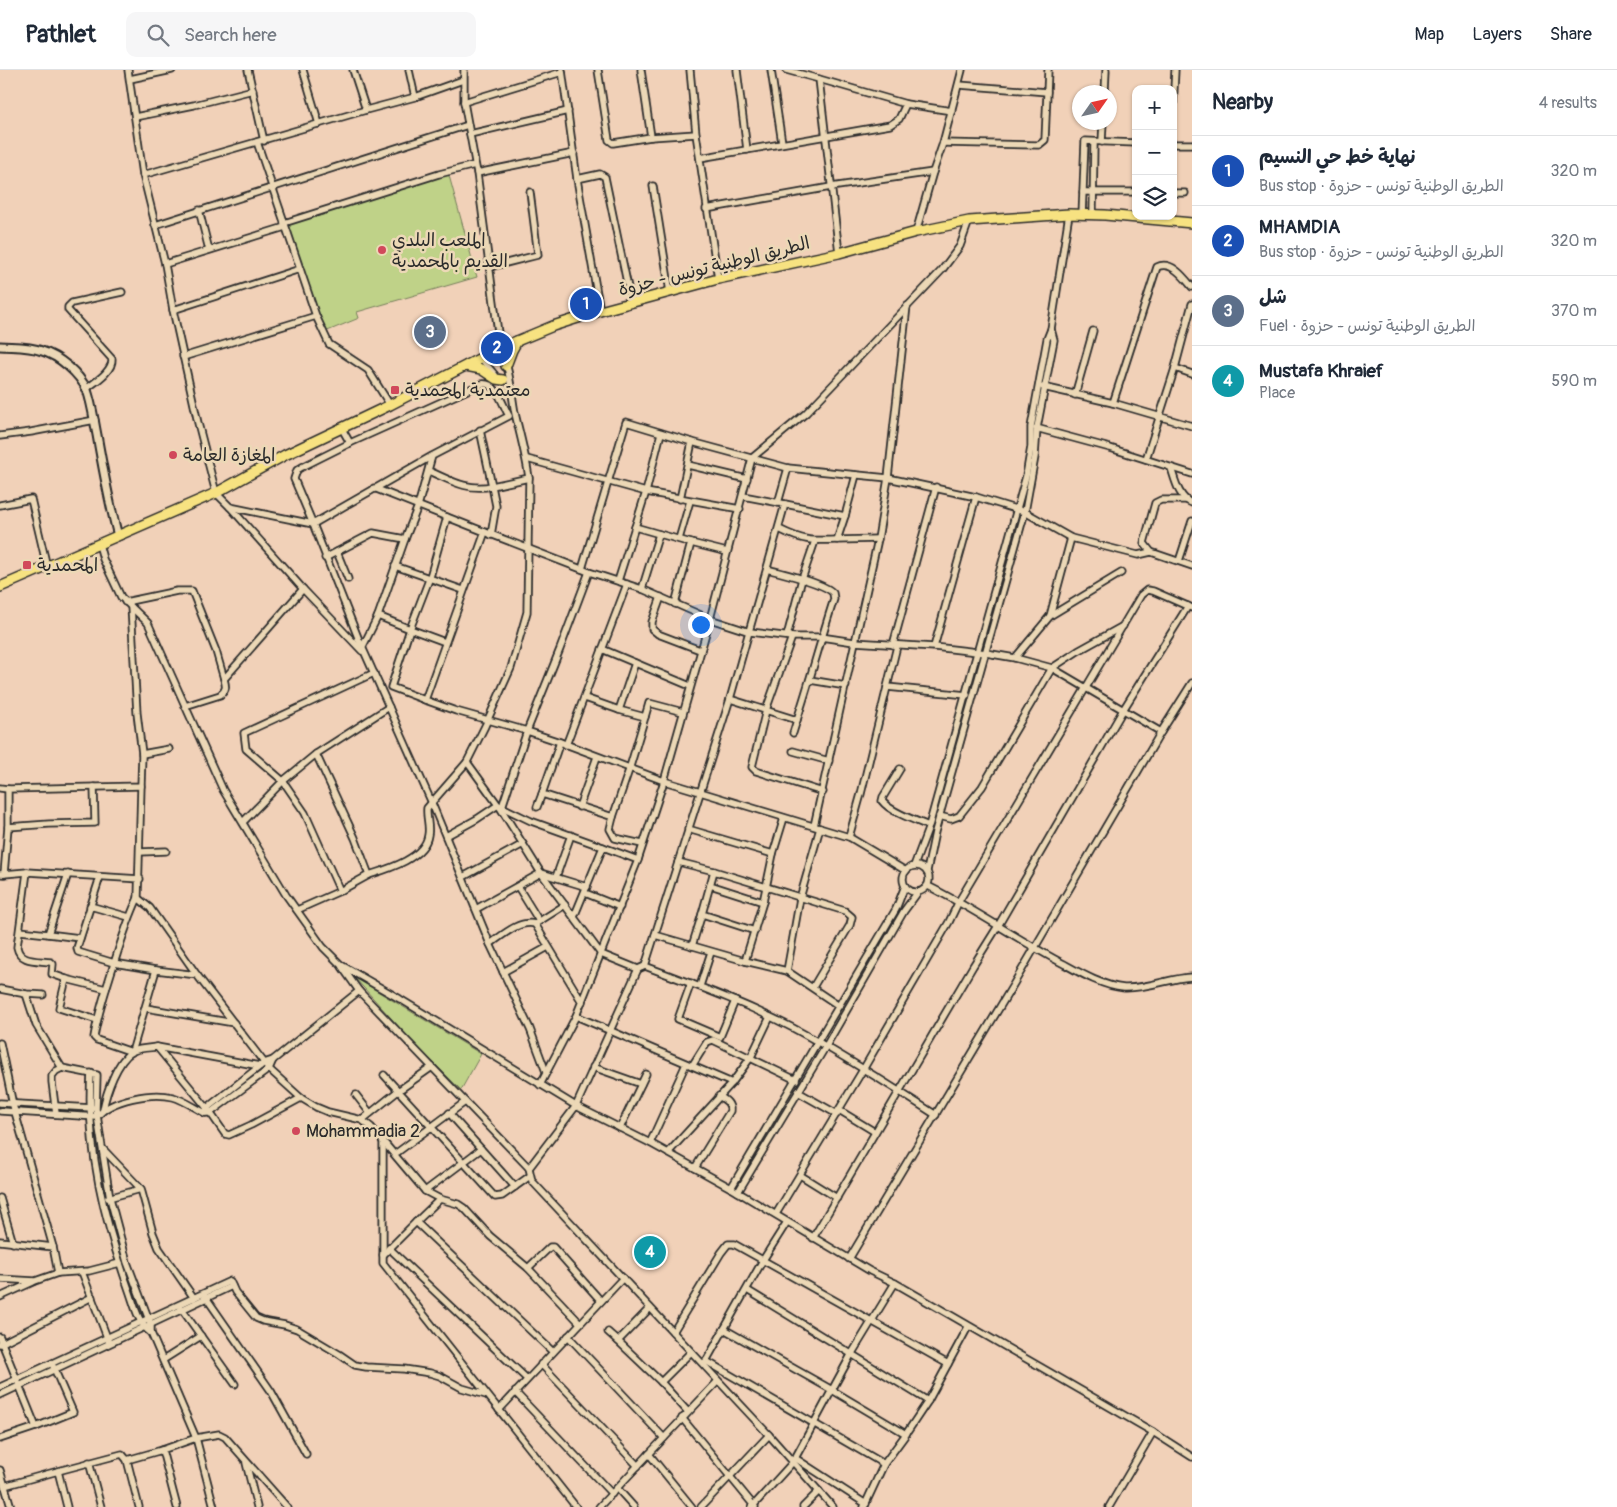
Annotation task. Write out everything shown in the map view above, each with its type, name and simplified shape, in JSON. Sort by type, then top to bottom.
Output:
[{"type":"main road","name":"الطريق الوطنية تونس - حزوة","points":[[0,587],[216,492],[285,455],[500,348],[553,326],[600,311],[718,279],[839,253],[916,232],[968,221],[1069,214],[1192,222]]},
{"type":"main road","points":[[506,366],[512,350],[519,340]]},
{"type":"main road","points":[[466,366],[481,370],[496,379],[506,382]]},
{"type":"street","points":[[128,70],[143,175],[165,264],[173,310],[198,423],[216,492],[367,656]]},
{"type":"street","points":[[130,79],[172,70]]},
{"type":"street","points":[[248,70],[253,90],[260,141],[272,186],[316,316],[329,344],[368,370],[390,404]]},
{"type":"street","points":[[303,70],[320,124]]},
{"type":"street","points":[[353,70],[366,110]]},
{"type":"street","points":[[408,70],[415,97]]},
{"type":"street","points":[[460,70],[463,79]]},
{"type":"street","points":[[298,910],[340,891],[369,875],[402,862],[418,852],[426,842],[429,834],[426,808],[467,762],[511,668],[525,619],[528,579],[529,478],[527,460],[506,382],[506,366],[500,348],[477,172],[464,102],[464,70]]},
{"type":"street","points":[[598,70],[610,142],[696,134]]},
{"type":"street","points":[[641,70],[651,137]]},
{"type":"street","points":[[690,70],[696,134],[718,279]]},
{"type":"street","points":[[737,70],[748,150]]},
{"type":"street","points":[[771,70],[782,143]]},
{"type":"street","points":[[786,70],[906,104],[952,111]]},
{"type":"street","points":[[916,232],[960,86],[962,70]]},
{"type":"street","points":[[943,143],[1039,145],[1043,143],[1048,70]]},
{"type":"street","points":[[1105,85],[1106,70]]},
{"type":"street","points":[[1175,85],[1176,70]]},
{"type":"street","points":[[464,102],[562,71],[577,179],[600,311]]},
{"type":"street","points":[[143,175],[415,97],[463,79]]},
{"type":"street","points":[[819,79],[839,253]]},
{"type":"street","points":[[960,86],[1046,92]]},
{"type":"street","points":[[135,117],[253,90]]},
{"type":"street","points":[[700,158],[890,125],[899,119],[906,104]]},
{"type":"street","points":[[470,134],[568,111]]},
{"type":"street","points":[[155,224],[468,125]]},
{"type":"street","points":[[1102,142],[1103,130]]},
{"type":"street","points":[[1082,215],[1085,142],[1132,143]]},
{"type":"street","points":[[1093,215],[1094,142]]},
{"type":"street","points":[[1177,144],[1192,144]]},
{"type":"street","points":[[477,172],[574,153]]},
{"type":"street","points":[[165,264],[439,174],[475,165]]},
{"type":"street","points":[[706,208],[933,172]]},
{"type":"street","points":[[577,179],[600,174],[605,177],[631,302]]},
{"type":"street","points":[[654,186],[670,292]]},
{"type":"street","points":[[490,266],[538,255],[530,192]]},
{"type":"street","points":[[1083,192],[1132,192]]},
{"type":"street","points":[[1177,193],[1185,193]]},
{"type":"street","points":[[198,210],[209,250]]},
{"type":"street","points":[[918,892],[909,890],[903,879],[906,871],[914,866],[930,826],[1028,466],[1038,386],[1047,339],[1051,329],[1069,214]]},
{"type":"street","points":[[540,1084],[576,1016],[638,860],[664,781],[710,619],[752,458],[806,413],[942,270],[960,246],[968,221]]},
{"type":"street","points":[[1113,403],[1157,267],[1161,265],[1172,267],[1192,287]]},
{"type":"street","points":[[173,310],[300,269]]},
{"type":"street","points":[[86,389],[109,369],[112,359],[68,310],[68,307],[72,303],[122,292]]},
{"type":"street","points":[[1146,459],[1175,368],[1192,304]]},
{"type":"street","points":[[787,971],[800,898],[817,827],[854,642],[878,539],[888,478],[907,306]]},
{"type":"street","points":[[184,357],[316,316]]},
{"type":"street","points":[[738,1192],[826,1046],[904,911],[918,892],[928,886],[930,878],[927,871],[929,854],[1025,512],[1037,449],[1034,427],[1045,387],[1054,340],[1051,329]]},
{"type":"street","points":[[1075,395],[1092,331]]},
{"type":"street","points":[[0,346],[28,348],[52,355],[76,375],[86,389],[95,420],[109,504],[118,536]]},
{"type":"street","points":[[481,358],[491,370],[506,382]]},
{"type":"street","points":[[1175,368],[1192,374]]},
{"type":"street","points":[[508,416],[494,386],[487,383],[481,384],[350,442],[297,470],[294,479],[362,648],[431,801],[490,944],[530,1029],[546,1072]]},
{"type":"street","points":[[1038,386],[1160,415],[1192,426]]},
{"type":"street","points":[[230,507],[313,524],[432,456],[480,430],[516,414]]},
{"type":"street","points":[[0,436],[95,420]]},
{"type":"street","points":[[582,569],[626,422],[788,468],[888,478],[976,497],[1025,512],[1071,538],[1131,553],[1151,552],[1192,566]]},
{"type":"street","points":[[341,427],[350,442]]},
{"type":"street","points":[[1034,427],[1192,474]]},
{"type":"street","points":[[480,430],[496,506],[492,535]]},
{"type":"street","points":[[618,581],[662,433]]},
{"type":"street","points":[[680,499],[692,442]]},
{"type":"street","points":[[362,648],[378,616],[404,539],[418,506],[432,456]]},
{"type":"street","points":[[527,460],[570,470],[646,492],[740,509]]},
{"type":"street","points":[[688,465],[747,479]]},
{"type":"street","points":[[645,966],[750,632],[779,529],[788,468]]},
{"type":"street","points":[[1171,468],[1182,496],[1189,502]]},
{"type":"street","points":[[429,471],[466,487],[481,488],[529,478]]},
{"type":"street","points":[[838,540],[856,475]]},
{"type":"street","points":[[374,488],[589,572],[642,588],[710,619],[750,632],[789,637],[821,637],[854,642],[934,647],[986,653],[1015,658],[1052,668],[1161,732]]},
{"type":"street","points":[[848,837],[861,794],[887,687],[895,645],[936,488]]},
{"type":"street","points":[[743,496],[845,516]]},
{"type":"street","points":[[934,647],[976,497]]},
{"type":"street","points":[[0,505],[31,499],[47,567]]},
{"type":"street","points":[[1151,552],[1144,543],[1155,503],[1161,500],[1189,502]]},
{"type":"street","points":[[679,539],[690,501]]},
{"type":"street","points":[[391,687],[430,577],[447,517]]},
{"type":"street","points":[[1179,561],[1192,521]]},
{"type":"street","points":[[635,527],[727,552]]},
{"type":"street","points":[[1011,528],[1020,530]]},
{"type":"street","points":[[779,529],[800,538],[815,541],[878,539]]},
{"type":"street","points":[[425,700],[485,532]]},
{"type":"street","points":[[325,558],[373,533],[404,539]]},
{"type":"street","points":[[642,588],[659,534]]},
{"type":"street","points":[[1050,616],[1071,538]]},
{"type":"street","points":[[815,541],[802,579],[789,637],[766,710],[752,765],[753,769],[823,792]]},
{"type":"street","points":[[675,604],[691,543]]},
{"type":"street","points":[[99,544],[103,559],[125,602],[148,623],[223,790],[286,895],[323,947],[341,965],[359,991],[529,1168],[532,1181],[691,1352],[705,1363],[884,1464]]},
{"type":"street","points":[[337,552],[348,579]]},
{"type":"street","points":[[395,566],[463,590]]},
{"type":"street","points":[[767,569],[828,588],[833,593],[834,599],[793,733]]},
{"type":"street","points":[[446,836],[500,806],[526,732],[589,572]]},
{"type":"street","points":[[1015,658],[1050,616],[1121,573]]},
{"type":"street","points":[[536,807],[563,743],[585,698],[627,584]]},
{"type":"street","points":[[224,679],[303,588]]},
{"type":"street","points":[[776,1214],[1142,595],[1147,590],[1190,607],[1123,710],[998,926],[813,1238]]},
{"type":"street","points":[[125,602],[177,591],[192,591],[216,651],[226,688],[220,695],[185,706]]},
{"type":"street","points":[[661,597],[652,622],[652,629],[658,634],[700,650]]},
{"type":"street","points":[[131,607],[142,754],[140,879],[138,898],[129,917],[106,989],[94,1035],[95,1040],[132,1052],[157,1047],[262,1064]]},
{"type":"street","points":[[378,616],[445,642]]},
{"type":"street","points":[[939,816],[951,819],[959,816],[982,787],[1052,668],[1084,647],[1124,626]]},
{"type":"street","points":[[602,649],[690,686]]},
{"type":"street","points":[[620,710],[634,663]]},
{"type":"street","points":[[340,891],[305,813],[283,781],[246,748],[244,733],[374,673]]},
{"type":"street","points":[[810,680],[846,686]]},
{"type":"street","points":[[849,1258],[936,1115],[1161,732],[1192,683]]},
{"type":"street","points":[[379,684],[456,711],[563,743],[629,770],[848,837],[906,871]]},
{"type":"street","points":[[887,687],[973,697]]},
{"type":"street","points":[[585,698],[645,717]]},
{"type":"street","points":[[730,699],[797,720]]},
{"type":"street","points":[[642,844],[615,838],[610,829],[613,817],[649,703],[683,712]]},
{"type":"street","points":[[243,822],[283,781],[316,754],[389,707]]},
{"type":"street","points":[[142,754],[169,749]]},
{"type":"street","points":[[793,751],[830,761]]},
{"type":"street","points":[[316,754],[355,838],[369,875]]},
{"type":"street","points":[[580,807],[597,757]]},
{"type":"street","points":[[467,762],[500,806],[541,873],[601,954],[638,969]]},
{"type":"street","points":[[900,769],[882,801],[885,805],[899,813],[930,826]]},
{"type":"street","points":[[0,788],[141,786]]},
{"type":"street","points":[[8,827],[49,824],[95,824],[94,787]]},
{"type":"street","points":[[8,789],[8,827],[2,874],[27,872],[140,879]]},
{"type":"street","points":[[542,794],[613,817]]},
{"type":"street","points":[[500,806],[531,821],[638,860]]},
{"type":"street","points":[[745,961],[763,902],[773,854],[784,818]]},
{"type":"street","points":[[688,829],[773,854]]},
{"type":"street","points":[[556,877],[571,835]]},
{"type":"street","points":[[463,877],[523,844]]},
{"type":"street","points":[[574,917],[603,847]]},
{"type":"street","points":[[140,852],[166,851]]},
{"type":"street","points":[[678,862],[845,911],[852,917],[850,925],[812,987]]},
{"type":"street","points":[[914,866],[919,866],[927,871]]},
{"type":"street","points":[[692,946],[714,871]]},
{"type":"street","points":[[27,872],[17,947],[20,956],[25,959],[50,962],[53,964],[52,974],[106,989]]},
{"type":"street","points":[[476,909],[541,873],[556,877],[620,907]]},
{"type":"street","points":[[48,934],[68,874]]},
{"type":"street","points":[[100,876],[77,948],[78,952],[114,963],[197,975]]},
{"type":"street","points":[[710,885],[763,902]]},
{"type":"street","points":[[731,1188],[896,909],[906,886]]},
{"type":"street","points":[[928,886],[959,902],[1034,948],[1082,974],[1112,986],[1131,988],[1192,977]]},
{"type":"street","points":[[518,887],[548,947],[582,1002]]},
{"type":"street","points":[[138,898],[150,908],[262,1064],[301,1098],[328,1112],[362,1120],[383,1140],[425,1191],[440,1199],[461,1206],[490,1236],[528,1268],[580,1323]]},
{"type":"street","points":[[490,944],[520,924],[537,922],[565,905]]},
{"type":"street","points":[[90,906],[129,917]]},
{"type":"street","points":[[702,914],[755,931]]},
{"type":"street","points":[[20,931],[80,938]]},
{"type":"street","points":[[655,935],[711,952],[787,971],[839,1006]]},
{"type":"street","points":[[503,972],[548,947]]},
{"type":"street","points":[[700,986],[711,952]]},
{"type":"street","points":[[341,965],[576,1106],[650,1143],[731,1188],[813,1238],[895,1283],[968,1327],[1153,1432],[1192,1457]]},
{"type":"street","points":[[529,1168],[576,1106],[638,969],[645,966],[700,986],[770,1017],[864,1068],[936,1115]]},
{"type":"street","points":[[156,970],[132,1052],[119,1068],[96,1112],[110,1198],[128,1262],[149,1318],[151,1333],[196,1438],[214,1507]]},
{"type":"street","points":[[66,979],[60,1008],[98,1020]]},
{"type":"street","points":[[691,983],[678,1019],[796,1080]]},
{"type":"street","points":[[0,989],[42,995]]},
{"type":"street","points":[[207,1111],[262,1064],[273,1060],[359,991]]},
{"type":"street","points":[[26,994],[36,1025],[62,1068]]},
{"type":"street","points":[[719,1040],[735,1001]]},
{"type":"street","points":[[146,1008],[234,1023]]},
{"type":"street","points":[[576,1016],[732,1083]]},
{"type":"street","points":[[668,1153],[732,1083],[751,1057],[770,1017]]},
{"type":"street","points":[[650,1143],[689,1065],[707,1042],[719,1040]]},
{"type":"street","points":[[0,1043],[13,1105],[53,1247],[58,1273]]},
{"type":"street","points":[[157,1047],[225,1134],[229,1135],[252,1125],[301,1098]]},
{"type":"street","points":[[207,1111],[269,1069],[273,1060]]},
{"type":"street","points":[[362,1120],[432,1067]]},
{"type":"street","points":[[594,1067],[641,1084]]},
{"type":"street","points":[[56,1114],[52,1076],[56,1071],[62,1068],[98,1076],[94,1149],[101,1200],[120,1264],[141,1322],[144,1329],[151,1333]]},
{"type":"street","points":[[620,1128],[646,1074]]},
{"type":"street","points":[[384,1075],[495,1197],[502,1196],[530,1176]]},
{"type":"street","points":[[798,1092],[876,1132]]},
{"type":"street","points":[[356,1095],[370,1113]]},
{"type":"street","points":[[0,1111],[56,1114],[96,1112],[128,1099],[163,1096],[174,1097],[207,1111]]},
{"type":"street","points":[[695,1168],[730,1111],[731,1107],[728,1102],[720,1096]]},
{"type":"street","points":[[395,1154],[465,1102]]},
{"type":"street","points":[[0,1103],[55,1106],[96,1112]]},
{"type":"street","points":[[449,1113],[515,1187]]},
{"type":"street","points":[[383,1140],[383,1263],[576,1507]]},
{"type":"street","points":[[94,1149],[102,1148]]},
{"type":"street","points":[[102,1148],[141,1189],[159,1248],[194,1298]]},
{"type":"street","points":[[425,1191],[481,1149]]},
{"type":"street","points":[[800,1174],[837,1198]]},
{"type":"street","points":[[101,1200],[141,1189]]},
{"type":"street","points":[[0,1198],[13,1243]]},
{"type":"street","points":[[382,1256],[440,1199]]},
{"type":"street","points":[[416,1222],[553,1352]]},
{"type":"street","points":[[705,1363],[763,1260],[787,1222]]},
{"type":"street","points":[[0,1241],[53,1247]]},
{"type":"street","points":[[673,1332],[720,1253],[728,1244],[734,1244],[948,1364]]},
{"type":"street","points":[[528,1268],[550,1247],[553,1247],[601,1301]]},
{"type":"street","points":[[390,1248],[527,1379]]},
{"type":"street","points":[[0,1297],[58,1273],[82,1272],[120,1264]]},
{"type":"street","points":[[82,1272],[109,1342]]},
{"type":"street","points":[[0,1278],[35,1281]]},
{"type":"street","points":[[499,1410],[623,1278]]},
{"type":"street","points":[[0,1395],[109,1342],[149,1318],[181,1307],[231,1283],[235,1292],[256,1318],[297,1329],[355,1365],[430,1373],[440,1376],[462,1388],[486,1395]]},
{"type":"street","points":[[682,1418],[754,1506],[794,1460],[851,1355],[895,1283]]},
{"type":"street","points":[[747,1290],[928,1401]]},
{"type":"street","points":[[0,1387],[51,1363],[144,1329],[194,1298],[205,1296]]},
{"type":"street","points":[[205,1296],[271,1391],[306,1454]]},
{"type":"street","points":[[1,1344],[92,1297]]},
{"type":"street","points":[[181,1307],[235,1384]]},
{"type":"street","points":[[618,1341],[650,1308]]},
{"type":"street","points":[[794,1460],[865,1505],[884,1464],[928,1401],[968,1327]]},
{"type":"street","points":[[724,1329],[906,1434]]},
{"type":"street","points":[[608,1332],[661,1382],[688,1412]]},
{"type":"street","points":[[0,1336],[1,1344],[36,1427]]},
{"type":"street","points":[[163,1360],[201,1336]]},
{"type":"street","points":[[568,1336],[664,1438]]},
{"type":"street","points":[[661,1382],[691,1352]]},
{"type":"street","points":[[0,1439],[73,1412],[51,1363]]},
{"type":"street","points":[[705,1363],[718,1382],[794,1460],[833,1507]]},
{"type":"street","points":[[541,1364],[638,1466]]},
{"type":"street","points":[[599,1507],[718,1382]]},
{"type":"street","points":[[515,1392],[612,1494]]},
{"type":"street","points":[[1109,1507],[1153,1432]]},
{"type":"street","points":[[127,1460],[196,1438],[218,1434],[225,1437],[287,1507]]},
{"type":"street","points":[[701,1507],[769,1435]]},
{"type":"street","points":[[162,1450],[177,1507]]},
{"type":"street","points":[[4,1486],[122,1454],[127,1460],[139,1507]]},
{"type":"street","points":[[649,1454],[692,1507]]},
{"type":"street","points":[[245,1461],[257,1507]]},
{"type":"street","points":[[89,1462],[102,1507]]},
{"type":"street","points":[[0,1470],[11,1507]]},
{"type":"street","points":[[58,1471],[67,1507]]},
{"type":"street","points":[[617,1488],[634,1507]]},
{"type":"street","points":[[803,1507],[819,1491]]},
{"type":"green space","name":"الملعب البلدي القديم بالمحمدية","points":[[448,172],[477,277],[357,312],[359,318],[325,332],[284,224]]},
{"type":"green space","points":[[354,977],[481,1054],[461,1090],[409,1038]]},
{"type":"place","name":"الملعب البلدي القديم بالمحمدية","points":[[382,250]]},
{"type":"place","name":"نهاية خط حي النسيم","points":[[586,304]]},
{"type":"place","name":"شل","points":[[430,332]]},
{"type":"place","name":"MHAMDIA","points":[[497,348]]},
{"type":"place","name":"معتمدية المحمدية","points":[[395,390]]},
{"type":"place","name":"المغازة العامة","points":[[173,455]]},
{"type":"place","name":"المحمدية","points":[[27,565]]},
{"type":"place","name":"Mohammadia 2","points":[[296,1131]]},
{"type":"place","name":"Mustafa Khraief","points":[[650,1252]]}]
